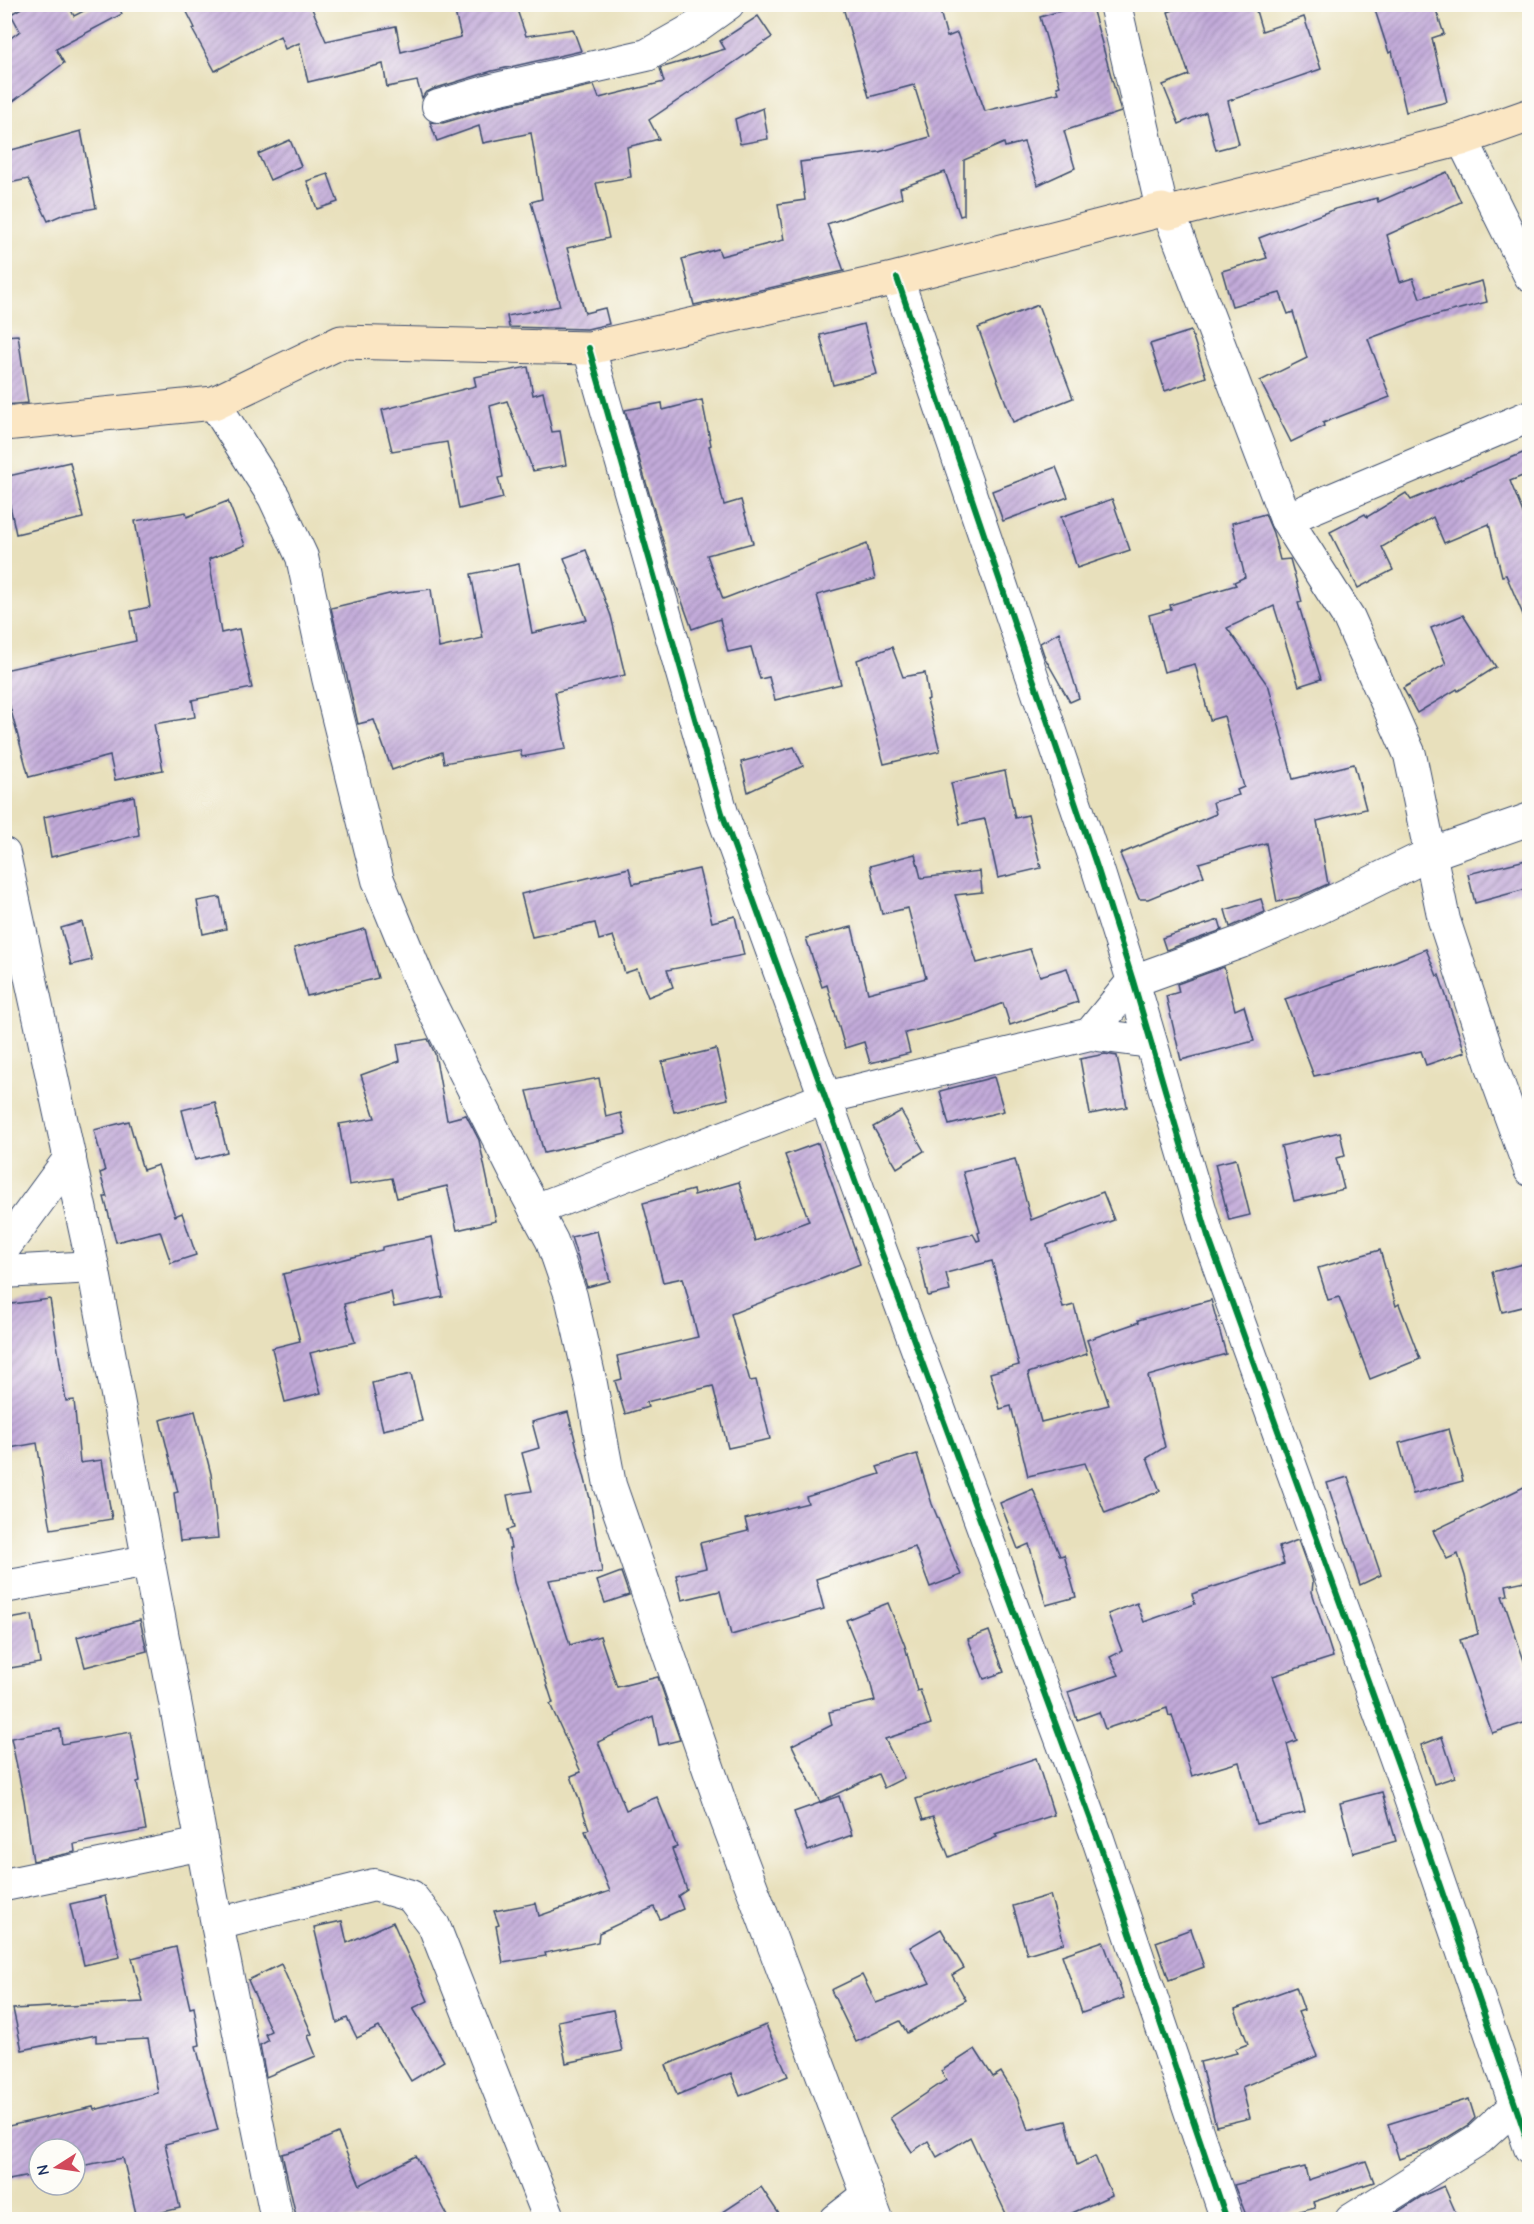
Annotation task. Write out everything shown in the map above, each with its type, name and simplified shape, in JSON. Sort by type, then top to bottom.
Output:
[{"type":"street","points":[[438,106],[496,89],[647,55],[693,29],[728,4]]},
{"type":"street","points":[[1115,4],[1166,212],[1286,519],[1349,618],[1410,754],[1444,920],[1492,1066],[1530,1170]]},
{"type":"street","points":[[4,424],[214,403],[341,342],[589,348],[897,278],[1166,212],[1462,139],[1530,116]]},
{"type":"street","points":[[1462,139],[1530,276]]},
{"type":"street","points":[[897,278],[1090,848],[1133,981],[1208,1236],[1522,2102],[1530,2148]]},
{"type":"street","points":[[589,348],[722,813],[1098,1839],[1227,2220]]},
{"type":"street","points":[[214,403],[274,498],[302,557],[328,678],[378,880],[423,989],[552,1241],[571,1296],[591,1384],[610,1485],[726,1819],[873,2207],[836,2220]]},
{"type":"street","points":[[1286,519],[1530,416]]},
{"type":"street","points":[[1090,1034],[1133,981],[1241,942],[1317,909],[1430,854],[1530,819]]},
{"type":"street","points":[[4,854],[13,930],[70,1158],[93,1268],[217,1924],[277,2220]]},
{"type":"street","points":[[535,1210],[825,1098],[1090,1034],[1150,1042]]},
{"type":"street","points":[[4,1248],[70,1158]]},
{"type":"street","points":[[4,1272],[93,1268]]},
{"type":"street","points":[[4,1587],[148,1561]]},
{"type":"street","points":[[4,1885],[202,1844]]},
{"type":"street","points":[[217,1924],[374,1886],[411,1896],[434,1926],[550,2220]]},
{"type":"street","points":[[1351,2220],[1479,2139],[1522,2102]]},
{"type":"building","points":[[28,4],[68,4],[74,16],[97,4],[117,4],[122,14],[56,49],[64,63],[4,108],[4,43],[20,31],[11,14]]},
{"type":"building","points":[[183,4],[310,4],[326,41],[396,26],[401,52],[461,37],[453,4],[515,4],[526,36],[573,29],[581,51],[492,71],[433,89],[425,93],[422,98],[417,81],[387,87],[383,64],[308,82],[299,43],[285,49],[280,36],[215,71],[192,29],[195,28]]},
{"type":"building","points":[[842,4],[938,4],[947,37],[957,33],[985,111],[1059,93],[1057,87],[1060,86],[1040,17],[1091,4],[1121,112],[1064,131],[1075,168],[1038,185],[1024,142],[1005,147],[1004,143],[964,160],[964,215],[960,216],[945,172],[900,188],[902,198],[827,224],[844,271],[694,305],[682,259],[718,249],[721,256],[784,240],[778,204],[805,200],[800,162],[879,152],[930,137],[914,85],[869,97]]},
{"type":"building","points":[[1190,4],[1254,4],[1262,31],[1304,17],[1321,69],[1228,101],[1239,144],[1216,150],[1206,112],[1179,124],[1163,85],[1189,75],[1168,12]]},
{"type":"building","points":[[1373,4],[1434,4],[1444,34],[1432,38],[1447,102],[1406,112],[1392,51],[1389,53]]},
{"type":"building","points":[[758,16],[772,37],[649,120],[659,139],[627,147],[631,177],[596,183],[609,238],[567,248],[585,313],[605,308],[609,324],[587,329],[509,327],[507,316],[560,306],[531,202],[542,199],[531,133],[483,143],[479,126],[437,141],[430,122],[443,123],[501,106],[594,85],[599,98],[664,82],[660,68],[725,49],[720,41]]},
{"type":"building","points":[[763,108],[768,139],[740,144],[735,119]]},
{"type":"building","points":[[81,131],[96,208],[64,214],[48,221],[28,179],[4,184],[4,152]]},
{"type":"building","points":[[290,140],[301,166],[270,180],[258,154]]},
{"type":"building","points":[[1447,172],[1461,202],[1387,235],[1400,282],[1413,278],[1420,298],[1482,281],[1487,302],[1425,318],[1368,339],[1390,397],[1323,423],[1324,426],[1291,442],[1260,381],[1307,358],[1293,312],[1288,314],[1280,293],[1232,306],[1222,271],[1267,258],[1259,238],[1335,209],[1377,198],[1378,202]]},
{"type":"building","points":[[328,174],[338,202],[317,209],[307,181]]},
{"type":"building","points":[[1038,305],[1073,398],[1013,422],[978,328]]},
{"type":"building","points":[[864,324],[877,374],[833,385],[820,335]]},
{"type":"building","points":[[1191,331],[1206,377],[1165,391],[1150,344]]},
{"type":"building","points":[[18,335],[28,403],[4,405],[4,336]]},
{"type":"building","points":[[528,367],[533,395],[543,392],[552,432],[560,431],[566,465],[533,471],[507,401],[490,406],[503,477],[498,478],[503,498],[459,509],[447,442],[392,451],[382,410],[476,386],[474,377]]},
{"type":"building","points":[[702,400],[711,445],[709,446],[724,505],[741,500],[753,543],[707,555],[723,599],[867,544],[875,579],[817,595],[841,684],[775,700],[769,677],[760,679],[751,647],[728,652],[720,619],[692,629],[674,579],[625,410],[662,403],[663,410]]},
{"type":"building","points":[[1530,450],[1530,473],[1510,481],[1530,530],[1530,631],[1506,575],[1502,576],[1489,524],[1444,543],[1433,517],[1382,547],[1393,570],[1358,588],[1330,532],[1365,514],[1367,517],[1406,493],[1411,500]]},
{"type":"building","points":[[70,462],[83,518],[16,534],[4,477]]},
{"type":"building","points":[[1056,467],[1068,497],[1003,521],[992,491]]},
{"type":"building","points":[[1112,499],[1130,550],[1077,568],[1061,517]]},
{"type":"building","points":[[228,501],[245,545],[209,559],[221,633],[239,629],[252,688],[192,700],[195,717],[154,724],[163,770],[115,780],[110,756],[29,777],[4,685],[4,670],[136,641],[131,611],[150,607],[135,521],[186,512],[187,517]]},
{"type":"building","points":[[1265,514],[1280,560],[1290,559],[1302,602],[1298,603],[1321,679],[1299,686],[1274,606],[1227,628],[1269,687],[1293,779],[1354,764],[1366,809],[1317,821],[1328,884],[1299,897],[1277,902],[1266,843],[1199,863],[1204,876],[1148,899],[1139,899],[1120,854],[1216,814],[1213,802],[1239,795],[1237,790],[1244,787],[1224,716],[1210,720],[1195,664],[1164,672],[1149,615],[1171,609],[1170,605],[1236,585],[1234,582],[1245,577],[1232,523]]},
{"type":"building","points":[[586,550],[611,616],[625,675],[555,692],[566,749],[522,757],[520,750],[444,763],[442,752],[392,770],[374,720],[358,724],[331,608],[389,594],[431,589],[439,648],[483,638],[471,574],[519,564],[532,633],[587,620],[564,558]]},
{"type":"building","points":[[1463,615],[1496,667],[1417,713],[1403,688],[1446,664],[1431,628]]},
{"type":"building","points":[[1059,632],[1079,698],[1070,702],[1045,658],[1040,643]]},
{"type":"building","points":[[892,647],[903,677],[925,673],[929,699],[927,700],[940,751],[884,764],[857,660]]},
{"type":"building","points":[[794,747],[803,766],[748,792],[741,762]]},
{"type":"building","points":[[1005,771],[1015,818],[1028,815],[1041,868],[998,878],[985,819],[960,824],[951,783]]},
{"type":"building","points":[[134,796],[139,835],[51,857],[44,817]]},
{"type":"building","points":[[915,854],[921,878],[980,871],[982,892],[955,895],[977,963],[1030,949],[1040,976],[1067,968],[1078,1002],[1010,1025],[1003,1003],[973,1015],[905,1033],[910,1053],[870,1063],[864,1042],[845,1048],[827,985],[822,987],[806,938],[852,927],[868,993],[926,978],[908,908],[882,914],[870,866]]},
{"type":"building","points":[[1530,859],[1530,888],[1475,903],[1468,874]]},
{"type":"building","points":[[629,868],[633,884],[699,869],[712,922],[735,916],[744,955],[667,970],[673,987],[648,997],[637,969],[625,973],[613,936],[599,940],[595,923],[532,937],[521,894]]},
{"type":"building","points":[[220,897],[226,929],[203,934],[197,901]]},
{"type":"building","points":[[1261,899],[1265,912],[1230,927],[1225,910]]},
{"type":"building","points":[[1219,920],[1222,930],[1166,950],[1162,938]]},
{"type":"building","points":[[82,922],[92,960],[71,965],[61,928]]},
{"type":"building","points":[[365,929],[378,978],[307,996],[294,948]]},
{"type":"building","points":[[1426,949],[1437,976],[1439,975],[1465,1052],[1426,1065],[1421,1051],[1314,1076],[1285,999],[1378,968]]},
{"type":"building","points":[[1224,967],[1235,1010],[1244,1006],[1254,1041],[1181,1060],[1166,996],[1179,992],[1177,984]]},
{"type":"building","points":[[428,1039],[435,1054],[447,1120],[466,1115],[479,1140],[496,1221],[457,1230],[447,1186],[397,1198],[392,1178],[349,1185],[339,1124],[375,1118],[361,1075],[400,1061],[397,1044]]},
{"type":"building","points":[[716,1049],[728,1099],[674,1112],[662,1062]]},
{"type":"building","points":[[1105,1054],[1117,1056],[1127,1107],[1090,1114],[1080,1059]]},
{"type":"building","points":[[994,1077],[1004,1111],[949,1125],[940,1091]]},
{"type":"building","points":[[599,1078],[606,1117],[621,1113],[626,1134],[544,1153],[527,1091]]},
{"type":"building","points":[[215,1102],[227,1152],[195,1160],[182,1110]]},
{"type":"building","points":[[901,1111],[924,1151],[897,1168],[873,1127]]},
{"type":"building","points":[[129,1121],[143,1170],[158,1165],[175,1216],[182,1213],[196,1255],[171,1263],[160,1231],[116,1242],[104,1197],[107,1197],[100,1173],[105,1171],[94,1130]]},
{"type":"building","points":[[1340,1132],[1345,1156],[1336,1158],[1344,1189],[1294,1201],[1281,1146]]},
{"type":"building","points":[[818,1143],[860,1264],[731,1314],[750,1381],[756,1380],[770,1439],[728,1448],[713,1386],[646,1402],[648,1407],[625,1414],[615,1381],[622,1379],[617,1356],[698,1337],[683,1278],[663,1282],[643,1203],[693,1190],[694,1195],[739,1182],[755,1241],[809,1221],[785,1155]]},
{"type":"building","points":[[1015,1159],[1031,1220],[1103,1192],[1114,1220],[1047,1245],[1063,1308],[1074,1305],[1087,1354],[1028,1373],[1041,1422],[1109,1405],[1087,1340],[1139,1322],[1138,1320],[1211,1300],[1226,1354],[1148,1376],[1165,1447],[1147,1458],[1160,1491],[1105,1513],[1085,1463],[1028,1476],[1011,1406],[1000,1409],[990,1373],[1019,1365],[992,1261],[946,1273],[950,1291],[928,1296],[917,1248],[973,1234],[977,1241],[980,1240],[978,1233],[980,1232],[963,1172]]},
{"type":"building","points":[[1236,1159],[1250,1215],[1229,1220],[1215,1164]]},
{"type":"building","points":[[597,1231],[610,1281],[587,1287],[571,1237]]},
{"type":"building","points":[[432,1237],[443,1297],[394,1307],[391,1292],[344,1304],[355,1342],[310,1353],[321,1393],[285,1402],[272,1348],[300,1341],[283,1274],[382,1250],[382,1247]]},
{"type":"building","points":[[1380,1250],[1396,1306],[1399,1304],[1420,1359],[1370,1379],[1339,1297],[1328,1300],[1318,1268]]},
{"type":"building","points":[[1530,1262],[1530,1305],[1502,1312],[1492,1272]]},
{"type":"building","points":[[50,1299],[66,1401],[74,1400],[80,1463],[102,1460],[112,1519],[51,1529],[37,1443],[4,1449],[4,1305]]},
{"type":"building","points":[[411,1374],[422,1421],[383,1430],[372,1383]]},
{"type":"building","points":[[195,1411],[211,1474],[218,1538],[180,1541],[174,1493],[178,1492],[160,1420]]},
{"type":"building","points":[[568,1412],[590,1499],[602,1572],[549,1580],[570,1645],[600,1636],[617,1687],[658,1677],[680,1740],[659,1745],[653,1716],[598,1742],[626,1810],[657,1797],[677,1847],[672,1849],[687,1890],[678,1896],[683,1909],[660,1919],[654,1907],[599,1933],[598,1942],[545,1953],[546,1956],[503,1963],[496,1926],[499,1925],[494,1911],[536,1903],[539,1916],[610,1891],[585,1831],[589,1829],[571,1776],[581,1772],[550,1704],[553,1703],[514,1582],[507,1530],[514,1528],[507,1495],[532,1491],[522,1453],[539,1448],[532,1422]]},
{"type":"building","points":[[1449,1429],[1463,1481],[1413,1494],[1399,1443]]},
{"type":"building","points":[[917,1454],[932,1504],[961,1575],[930,1587],[915,1547],[816,1579],[824,1609],[731,1635],[720,1591],[682,1600],[676,1575],[706,1568],[700,1543],[748,1531],[745,1519],[808,1503],[806,1497],[880,1474],[877,1467]]},
{"type":"building","points":[[1348,1477],[1381,1575],[1360,1585],[1327,1483]]},
{"type":"building","points":[[1530,1484],[1530,1580],[1506,1585],[1508,1595],[1502,1596],[1530,1678],[1530,1721],[1492,1733],[1460,1640],[1478,1634],[1465,1576],[1458,1554],[1447,1559],[1433,1531]]},
{"type":"building","points":[[1033,1489],[1060,1556],[1064,1555],[1076,1597],[1046,1605],[1029,1544],[1018,1549],[1000,1503]]},
{"type":"building","points":[[1298,1540],[1313,1582],[1312,1592],[1333,1657],[1273,1676],[1297,1740],[1287,1744],[1305,1812],[1256,1824],[1239,1762],[1192,1776],[1172,1715],[1169,1716],[1167,1708],[1105,1729],[1099,1712],[1077,1720],[1068,1692],[1119,1675],[1110,1657],[1122,1651],[1108,1614],[1137,1603],[1144,1622],[1195,1604],[1192,1594],[1284,1564],[1279,1547]]},
{"type":"building","points":[[621,1572],[629,1595],[605,1603],[597,1581]]},
{"type":"building","points":[[888,1603],[905,1646],[917,1691],[920,1690],[931,1724],[885,1739],[904,1778],[884,1788],[878,1774],[820,1802],[792,1745],[832,1725],[829,1712],[875,1701],[869,1677],[846,1620]]},
{"type":"building","points":[[32,1615],[40,1663],[4,1669],[4,1620]]},
{"type":"building","points":[[140,1620],[147,1651],[85,1667],[77,1637]]},
{"type":"building","points":[[989,1631],[1004,1672],[984,1679],[968,1639]]},
{"type":"building","points":[[60,1729],[62,1744],[131,1732],[146,1830],[74,1844],[75,1852],[33,1861],[24,1800],[11,1738]]},
{"type":"building","points":[[1442,1737],[1455,1777],[1434,1784],[1421,1745]]},
{"type":"building","points":[[1036,1758],[1054,1815],[995,1834],[997,1837],[949,1857],[933,1817],[923,1820],[916,1799]]},
{"type":"building","points":[[1382,1792],[1396,1841],[1353,1853],[1340,1803]]},
{"type":"building","points":[[839,1796],[852,1835],[808,1851],[794,1812]]},
{"type":"building","points":[[1050,1895],[1064,1943],[1027,1954],[1013,1906]]},
{"type":"building","points":[[105,1896],[120,1957],[84,1965],[70,1904]]},
{"type":"building","points":[[342,1921],[347,1943],[393,1922],[428,2001],[413,2008],[444,2061],[411,2081],[379,2027],[357,2038],[347,2018],[337,2023],[314,1927]]},
{"type":"building","points":[[941,1929],[964,1968],[952,1975],[966,2000],[907,2033],[900,2021],[856,2042],[831,1990],[862,1975],[876,2003],[930,1983],[910,1947]]},
{"type":"building","points":[[1191,1929],[1204,1967],[1169,1980],[1156,1942]]},
{"type":"building","points":[[1103,1941],[1124,1998],[1082,2013],[1062,1955]]},
{"type":"building","points":[[176,1947],[190,2008],[194,2007],[200,2045],[196,2046],[218,2130],[165,2144],[180,2208],[137,2218],[123,2158],[87,2165],[87,2137],[27,2137],[27,2176],[4,2181],[4,2127],[93,2107],[94,2110],[158,2093],[148,2039],[96,2042],[96,2035],[22,2050],[13,2009],[143,2002],[132,1958]]},
{"type":"building","points":[[281,1964],[312,2034],[308,2036],[316,2056],[266,2077],[260,2045],[268,2041],[265,2034],[271,2031],[248,1980]]},
{"type":"building","points":[[1296,1987],[1304,2010],[1298,2012],[1317,2056],[1242,2087],[1250,2118],[1216,2126],[1200,2062],[1237,2053],[1235,2049],[1248,2044],[1235,2009]]},
{"type":"building","points":[[613,2010],[622,2051],[566,2063],[558,2021]]},
{"type":"building","points":[[766,2025],[788,2076],[740,2096],[731,2073],[677,2095],[666,2065]]},
{"type":"building","points":[[975,2049],[993,2077],[1001,2072],[1017,2098],[1028,2130],[1066,2121],[1077,2165],[1095,2156],[1112,2195],[1070,2214],[1072,2220],[1009,2220],[970,2137],[937,2157],[928,2141],[912,2152],[890,2118],[946,2080],[941,2071]]},
{"type":"building","points":[[1469,2099],[1475,2118],[1468,2125],[1429,2149],[1399,2159],[1388,2124]]},
{"type":"building","points":[[338,2133],[360,2185],[416,2156],[450,2220],[297,2220],[282,2154],[304,2148]]},
{"type":"building","points":[[1366,2161],[1374,2182],[1313,2202],[1315,2207],[1263,2220],[1248,2220],[1234,2185],[1305,2167],[1308,2180]]},
{"type":"building","points":[[1444,2186],[1459,2220],[1385,2220],[1422,2196]]},
{"type":"building","points":[[761,2187],[783,2220],[711,2220]]},
{"type":"cycle path","points":[[897,278],[1098,870],[1208,1236],[1404,1781],[1530,2148]]},
{"type":"cycle path","points":[[589,348],[722,813],[1098,1839],[1227,2220]]}]
